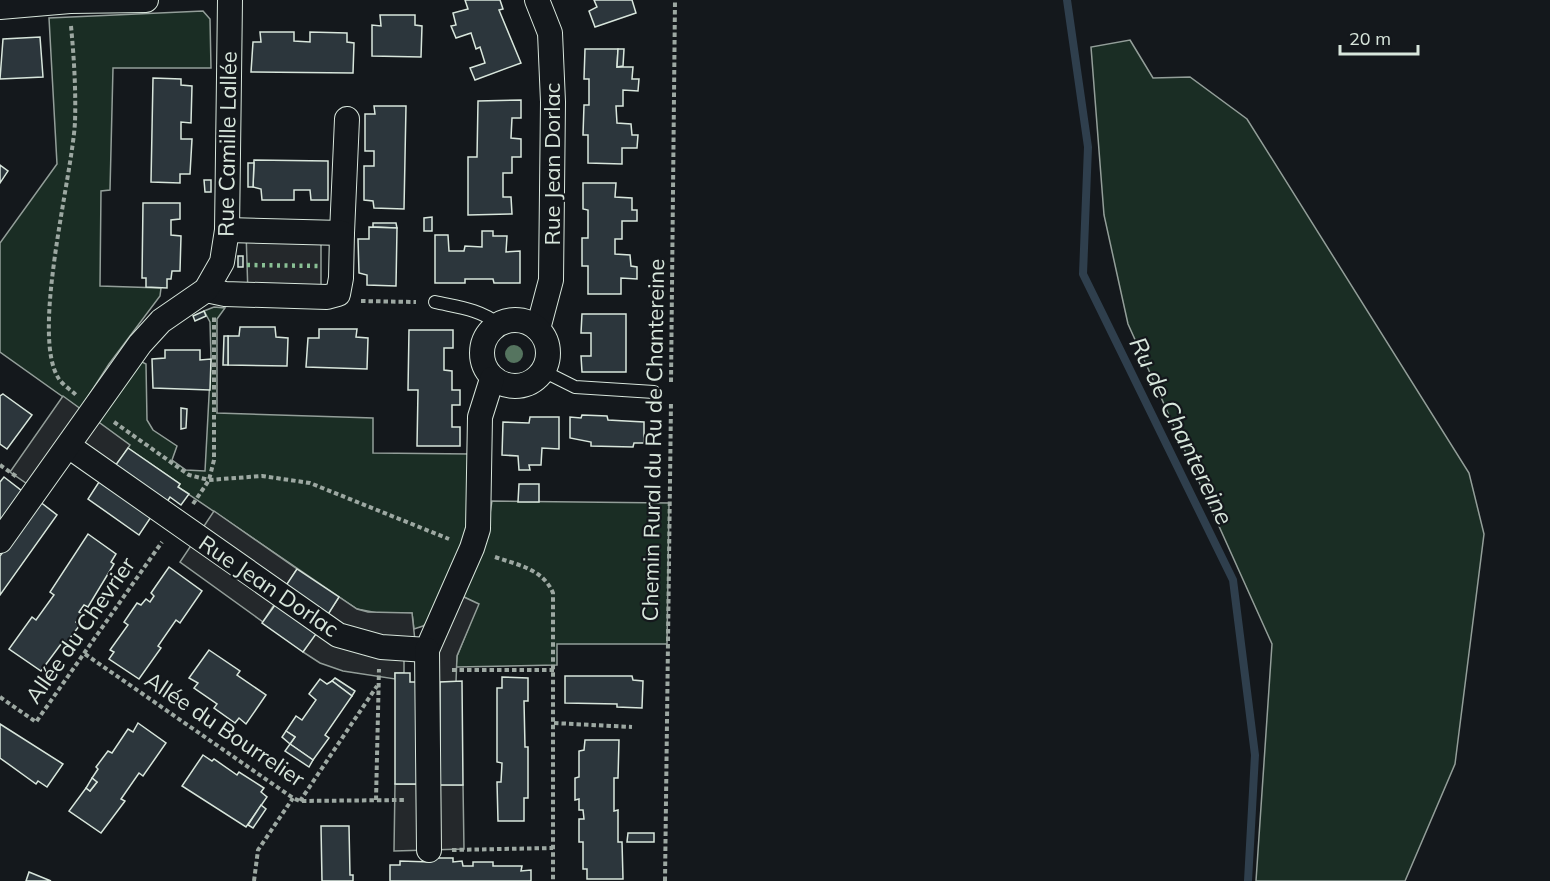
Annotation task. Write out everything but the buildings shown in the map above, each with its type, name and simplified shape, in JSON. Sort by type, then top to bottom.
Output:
[{"type":"street","points":[[0,7],[146,0]]},
{"type":"street","name":"Rue Camille Lallée","points":[[0,541],[70,447],[140,344],[161,321],[210,291],[222,262],[227,231],[230,0]]},
{"type":"street","name":"Rue Jean Dorlac","points":[[537,0],[550,33],[553,102],[550,280],[538,329]]},
{"type":"street","points":[[210,291],[225,294],[327,297],[338,294],[341,278],[346,119]]},
{"type":"street","points":[[227,231],[342,233]]},
{"type":"street","points":[[518,320],[538,329],[545,338],[548,349],[543,371],[525,385],[502,385],[492,379],[482,361],[481,350],[489,331],[498,324],[518,320]]},
{"type":"street","points":[[429,850],[427,660],[478,529],[480,417],[492,379]]},
{"type":"street","name":"Rue Jean Dorlac","points":[[70,447],[321,625],[355,641],[427,660]]},
{"type":"lane","points":[[435,302],[469,309],[488,316],[498,324]]},
{"type":"lane","points":[[543,371],[575,387],[654,392]]},
{"type":"path","name":"Chemin Rural du Ru de Chantereine","points":[[671,386],[675,0]]},
{"type":"path","points":[[208,480],[214,460],[210,291]]},
{"type":"path","points":[[338,294],[354,301],[435,302]]},
{"type":"path","name":"Chemin Rural du Ru de Chantereine","points":[[665,881],[670,398]]},
{"type":"path","name":"Allée du Chevrier","points":[[0,697],[36,722],[176,522]]},
{"type":"path","points":[[472,548],[539,573],[548,580],[553,593],[553,881]]},
{"type":"path","points":[[376,800],[377,685],[381,647]]},
{"type":"path","name":"Allée du Bourrelier","points":[[85,654],[300,801],[428,800]]},
{"type":"path","points":[[427,660],[554,670]]},
{"type":"path","points":[[300,801],[377,685]]},
{"type":"path","points":[[554,723],[632,727]]},
{"type":"path","points":[[254,881],[258,850],[293,798]]},
{"type":"path","points":[[429,850],[553,848]]},
{"type":"green space","points":[[203,11],[210,19],[211,68],[113,68],[110,190],[101,191],[100,286],[161,288],[160,296],[109,364],[80,409],[0,352],[0,243],[57,164],[49,18]]},
{"type":"green space","points":[[1130,40],[1153,78],[1190,77],[1247,119],[1469,473],[1484,534],[1455,764],[1405,881],[1256,881],[1272,644],[1128,324],[1104,215],[1091,47]]},
{"type":"green space","points":[[214,307],[225,308],[217,319],[217,413],[373,418],[373,453],[471,454],[470,513],[463,544],[429,621],[423,626],[414,629],[412,613],[383,614],[357,609],[178,487],[180,484],[97,423],[140,361],[146,364],[147,420],[153,430],[177,446],[172,460],[186,470],[205,471],[211,359],[210,322],[204,311]]},
{"type":"green space","points":[[492,501],[669,503],[667,644],[557,644],[557,665],[456,667],[457,656],[478,604],[462,596],[488,526]]},
{"type":"shaded area","points":[[246,231],[321,233],[321,297],[248,295]]},
{"type":"shaded area","points":[[63,396],[130,445],[110,475],[70,447],[36,490],[10,472]]},
{"type":"shaded area","points":[[214,511],[297,569],[263,622],[180,562]]},
{"type":"shaded area","points":[[453,592],[479,604],[457,656],[456,682],[427,682]]},
{"type":"shaded area","points":[[339,597],[357,609],[368,612],[412,613],[416,650],[404,649],[404,673],[395,673],[395,679],[343,671],[320,663],[303,652]]},
{"type":"shaded area","points":[[395,784],[463,785],[464,849],[394,851]]},
{"type":"waterway","name":"Ru de Chantereine","points":[[1067,0],[1088,147],[1083,274],[1233,580],[1255,755],[1248,881]]},
{"type":"hedge","points":[[247,265],[321,266]]}]
